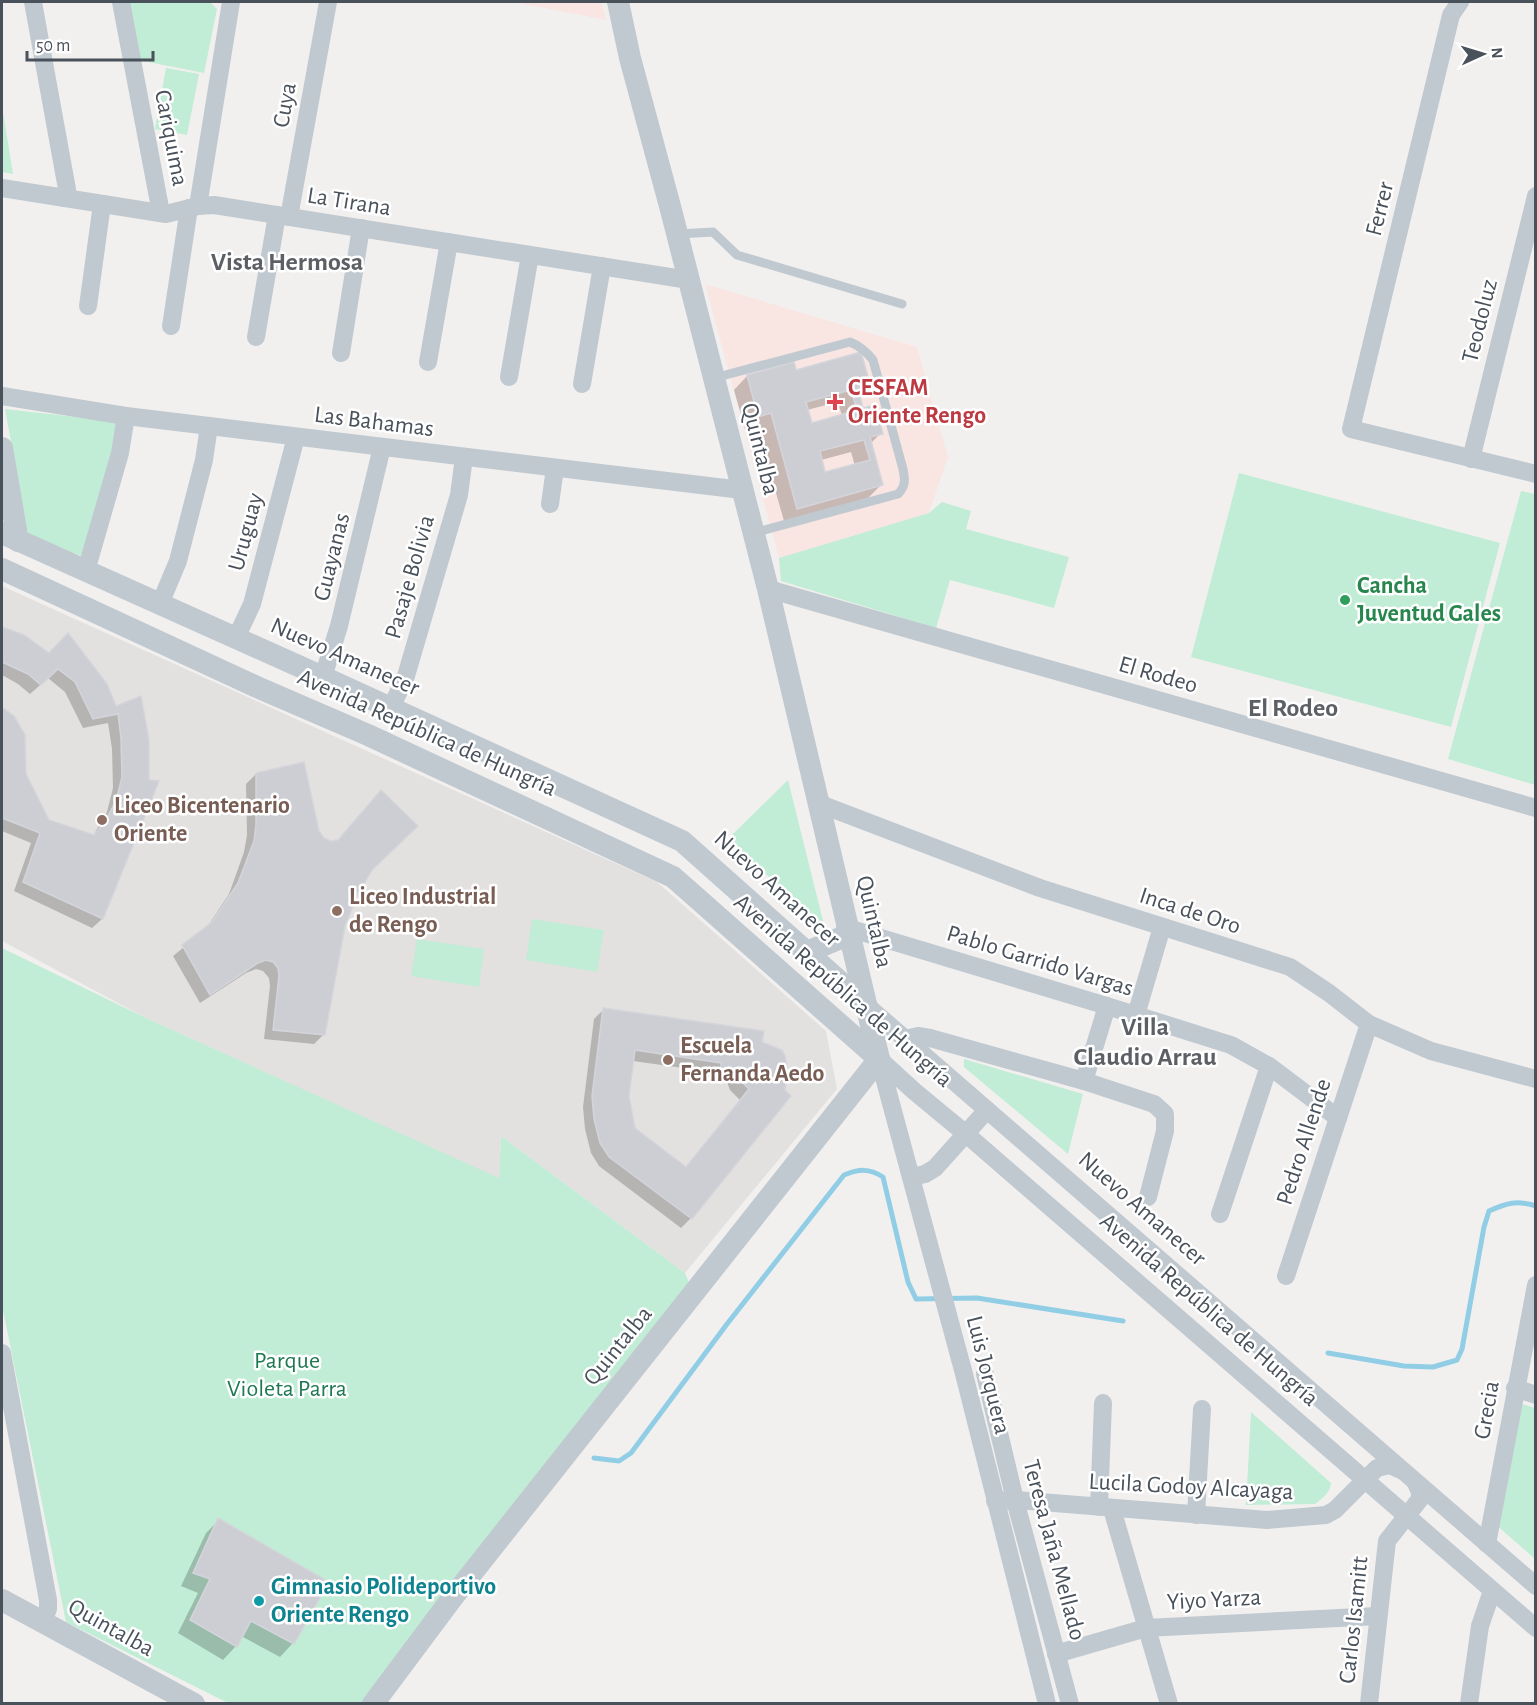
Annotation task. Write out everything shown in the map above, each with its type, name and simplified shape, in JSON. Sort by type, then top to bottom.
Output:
[{"type":"street","points":[[33,2],[67,189],[64,198]]},
{"type":"street","name":"Cariquima","points":[[121,2],[161,213]]},
{"type":"street","points":[[171,326],[231,2]]},
{"type":"street","name":"Cuya","points":[[256,337],[328,2]]},
{"type":"street","name":"Quintalba","points":[[373,1704],[453,1597],[879,1059],[768,589],[678,234],[630,58],[618,2]]},
{"type":"street","name":"Ferrer","points":[[1460,2],[1451,15],[1351,429],[1471,459]]},
{"type":"street","name":"La Tirana","points":[[2,188],[161,213],[214,206],[689,280]]},
{"type":"street","name":"Teodoluz","points":[[1471,459],[1536,196]]},
{"type":"street","points":[[88,306],[102,204]]},
{"type":"street","points":[[341,353],[361,228]]},
{"type":"street","points":[[428,362],[449,242]]},
{"type":"street","points":[[509,378],[530,255]]},
{"type":"street","points":[[582,384],[602,266]]},
{"type":"street","name":"Las Bahamas","points":[[2,396],[126,416],[742,490]]},
{"type":"street","points":[[86,571],[120,453],[126,416]]},
{"type":"street","points":[[160,604],[178,561],[204,460],[209,426]]},
{"type":"street","name":"Uruguay","points":[[236,638],[252,604],[296,437]]},
{"type":"street","name":"Guayanas","points":[[323,677],[339,626],[382,447]]},
{"type":"street","points":[[2,448],[10,537]]},
{"type":"street","name":"Pasaje Bolivia","points":[[390,708],[406,676],[459,495],[465,457]]},
{"type":"street","points":[[1471,459],[1536,474]]},
{"type":"street","points":[[550,504],[555,468]]},
{"type":"street","name":"Nuevo Amanecer","points":[[10,537],[682,841],[866,1005],[1536,1586]]},
{"type":"street","name":"Avenida República de Hungría","points":[[2,569],[673,877],[914,1091],[1536,1628]]},
{"type":"street","name":"El Rodeo","points":[[768,589],[1536,808]]},
{"type":"street","points":[[309,709],[323,677]]},
{"type":"street","points":[[550,819],[561,788]]},
{"type":"street","name":"Inca de Oro","points":[[820,804],[1040,888],[1290,968],[1329,993],[1369,1024],[1431,1051],[1536,1079]]},
{"type":"street","points":[[1136,1015],[1162,927]]},
{"type":"street","points":[[807,952],[843,937],[848,928]]},
{"type":"street","name":"Pablo Garrido Vargas","points":[[848,928],[1231,1045],[1269,1066],[1338,1118]]},
{"type":"street","points":[[1084,1081],[1107,1006]]},
{"type":"street","name":"Pedro Allende","points":[[1286,1276],[1369,1024]]},
{"type":"street","points":[[905,1039],[918,1036],[930,1038],[1084,1081],[1154,1104],[1165,1114],[1165,1131],[1148,1197]]},
{"type":"street","name":"Luis Jorquera","points":[[879,1059],[1047,1704]]},
{"type":"street","points":[[1220,1214],[1269,1066]]},
{"type":"street","points":[[911,1177],[925,1174],[935,1168],[987,1110]]},
{"type":"street","name":"Grecia","points":[[1487,1544],[1535,1285]]},
{"type":"street","points":[[2,1353],[10,1439],[48,1600],[48,1609],[43,1621]]},
{"type":"street","name":"Teresa Jaña Mellado","points":[[985,1374],[1015,1500],[1070,1704]]},
{"type":"street","points":[[1515,1388],[1536,1395]]},
{"type":"street","points":[[1103,1402],[1106,1508],[1169,1704]]},
{"type":"street","points":[[1196,1515],[1202,1409]]},
{"type":"street","name":"Lucila Godoy Alcayaga","points":[[995,1501],[1015,1500],[1267,1520],[1326,1515],[1335,1510],[1363,1479],[1382,1466],[1390,1465],[1401,1470]]},
{"type":"street","name":"Carlos Isamitt","points":[[1368,1704],[1387,1540],[1420,1499],[1416,1483]]},
{"type":"street","points":[[1469,1704],[1480,1626],[1492,1591]]},
{"type":"street","name":"Quintalba","points":[[2,1600],[194,1704]]},
{"type":"street","name":"Yiyo Yarza","points":[[1056,1654],[1146,1628],[1378,1616]]},
{"type":"lane","points":[[678,234],[713,232],[737,255],[902,304]]},
{"type":"lane","points":[[714,378],[850,342],[859,346],[867,351],[873,360],[903,469],[904,489],[898,494],[753,533]]},
{"type":"shaded area","points":[[513,2],[601,2],[606,20]]},
{"type":"shaded area","name":"CESFAM Oriente Rengo","points":[[705,284],[917,347],[948,457],[929,513],[779,558]]},
{"type":"shaded area","points":[[2,586],[657,882],[826,1031],[837,1089],[685,1273],[501,1136],[499,1179],[144,1017],[2,941]]},
{"type":"green space","points":[[129,2],[210,2],[217,9],[204,73],[138,60]]},
{"type":"green space","points":[[166,68],[199,74],[187,135],[155,129]]},
{"type":"green space","points":[[2,106],[13,174],[2,172]]},
{"type":"green space","points":[[5,409],[120,422],[82,556],[29,539]]},
{"type":"green space","name":"Cancha Juventud Gales","points":[[1239,473],[1500,543],[1451,727],[1191,657]]},
{"type":"green space","points":[[1521,491],[1535,494],[1535,785],[1448,759]]},
{"type":"green space","points":[[942,502],[971,511],[966,529],[1069,557],[1054,608],[950,580],[936,628],[781,581],[779,558],[929,513]]},
{"type":"green space","points":[[788,780],[824,925],[727,840]]},
{"type":"green space","points":[[532,919],[604,930],[597,972],[526,960]]},
{"type":"green space","points":[[417,939],[484,949],[479,987],[411,976]]},
{"type":"green space","name":"Parque Violeta Parra","points":[[2,948],[144,1017],[499,1178],[501,1136],[685,1273],[690,1285],[371,1703],[228,1703],[66,1622],[2,1305]]},
{"type":"green space","points":[[964,1059],[1083,1094],[1068,1154],[964,1067]]},
{"type":"green space","points":[[1519,1403],[1535,1408],[1535,1559],[1494,1523]]},
{"type":"green space","points":[[1251,1412],[1331,1483],[1328,1492],[1315,1504],[1246,1505]]},
{"type":"building","points":[[861,352],[870,384],[858,388],[863,408],[875,405],[883,434],[870,437],[883,485],[797,509],[771,413],[758,417],[747,375],[794,362],[796,370]],"holes":[[[851,390],[857,410],[812,423],[806,402]],[[864,440],[870,460],[825,472],[820,451]]]},
{"type":"building","points":[[2,627],[24,635],[49,653],[68,633],[107,684],[116,706],[141,696],[149,740],[149,780],[159,781],[103,919],[23,882],[40,833],[2,818],[2,707],[14,716],[25,735],[26,774],[49,820],[94,835],[104,823],[116,801],[122,777],[118,714],[93,719],[75,682],[58,669],[41,685],[28,674],[2,662]]},
{"type":"building","points":[[304,762],[319,831],[324,838],[331,841],[338,840],[381,790],[418,826],[372,870],[357,896],[345,926],[325,1035],[273,1030],[279,976],[278,968],[273,962],[266,960],[258,963],[210,995],[182,945],[212,922],[238,883],[254,841],[256,773]]},
{"type":"building","points":[[603,1008],[764,1031],[762,1042],[782,1050],[785,1056],[788,1072],[785,1090],[791,1096],[692,1219],[609,1157],[600,1143],[594,1119],[592,1096]],"holes":[[[635,1050],[721,1063],[721,1068],[735,1068],[740,1080],[749,1089],[686,1167],[635,1128],[629,1096]]]},
{"type":"building","name":"Gimnasio Polideportivo Oriente Rengo","points":[[218,1518],[329,1582],[294,1644],[251,1621],[237,1647],[190,1620],[210,1579],[193,1573]]},
{"type":"waterway","points":[[594,1458],[619,1461],[631,1453],[727,1324],[844,1175],[854,1172],[864,1170],[883,1177],[908,1282],[916,1299],[977,1298],[1123,1321]]},
{"type":"waterway","points":[[1328,1353],[1404,1366],[1433,1367],[1457,1360],[1462,1349],[1484,1227],[1489,1211],[1512,1203],[1536,1206]]},
{"type":"place","name":"CESFAM Oriente Rengo","points":[[835,402]]},
{"type":"place","name":"Cancha Juventud Gales","points":[[1345,600]]},
{"type":"place","name":"Liceo Bicentenario Oriente","points":[[102,820]]},
{"type":"place","name":"Liceo Industrial de Rengo","points":[[337,911]]},
{"type":"place","name":"Escuela Fernanda Aedo","points":[[668,1060]]},
{"type":"place","name":"Gimnasio Polideportivo Oriente Rengo","points":[[259,1601]]},
{"type":"district","name":"Vista Hermosa","points":[[287,262]]},
{"type":"district","name":"El Rodeo","points":[[1293,708]]},
{"type":"district","name":"Villa Claudio Arrau","points":[[1145,1042]]}]
